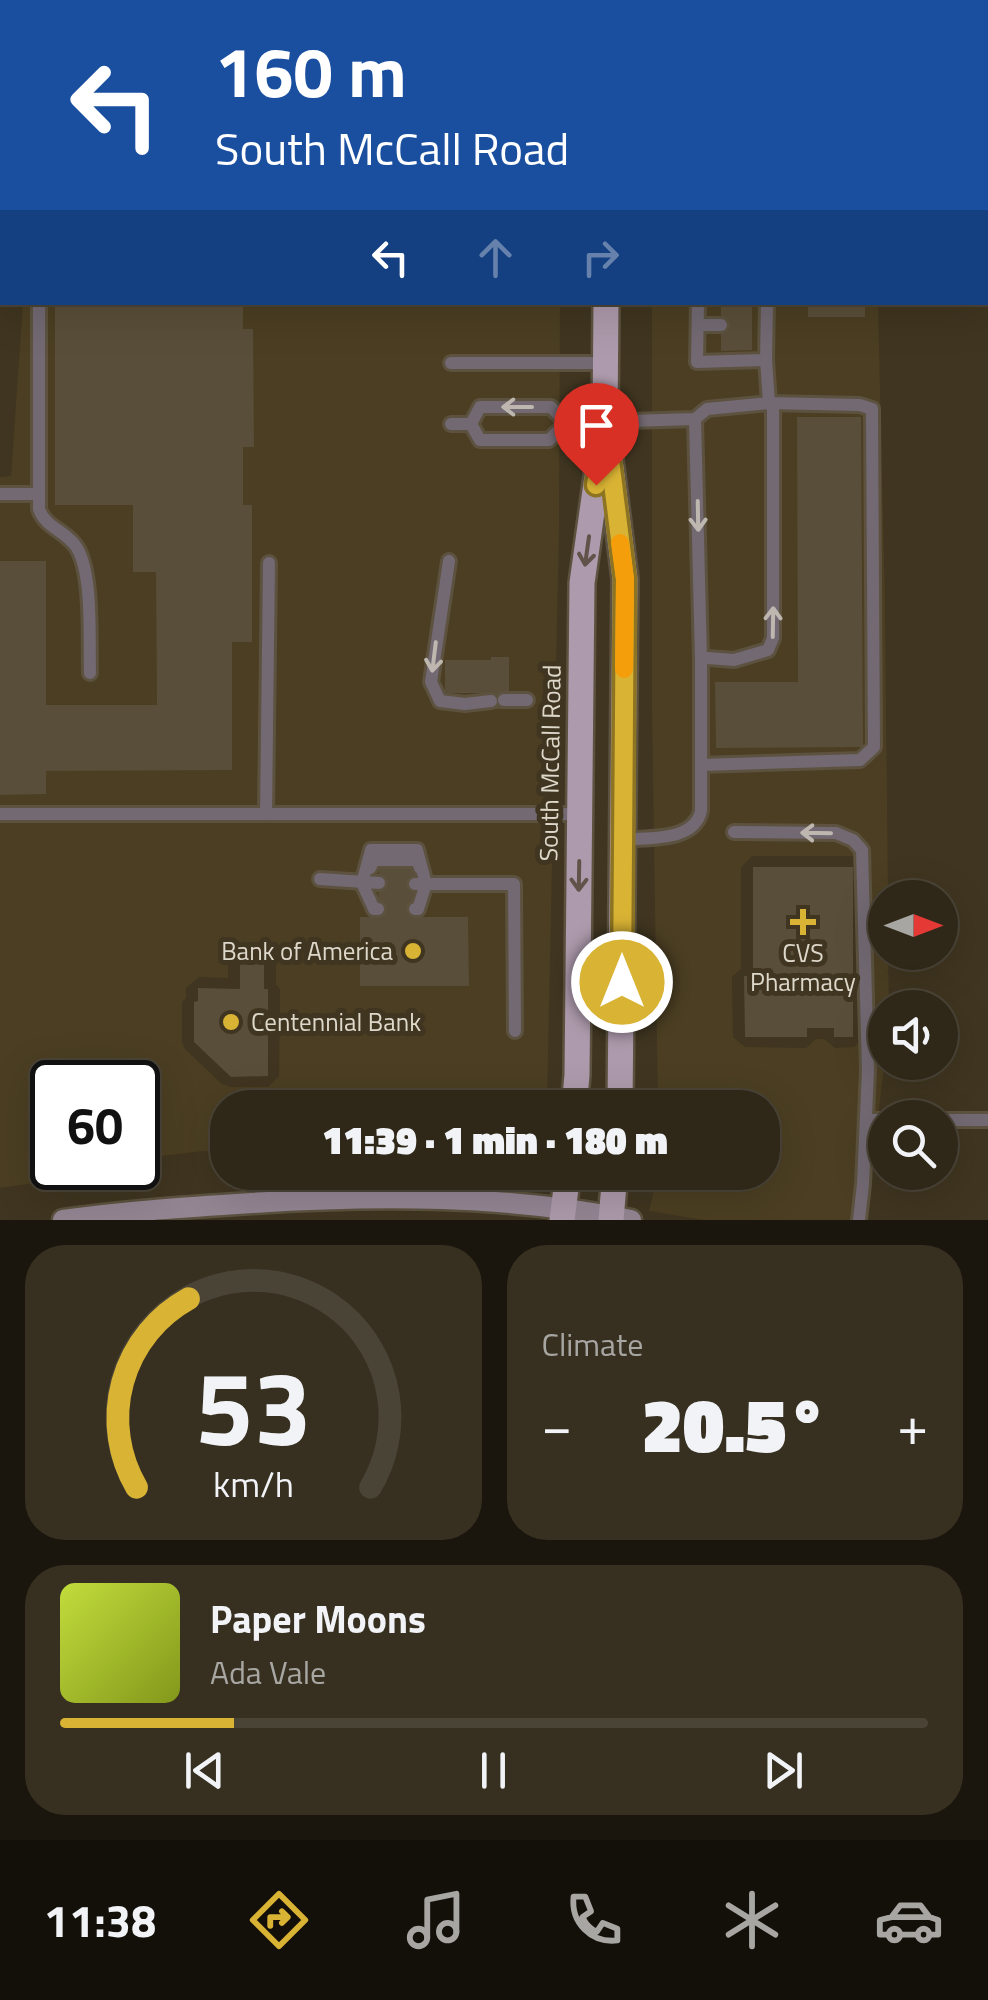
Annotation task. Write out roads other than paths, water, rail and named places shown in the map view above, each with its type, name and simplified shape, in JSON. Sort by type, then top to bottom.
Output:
[{"type":"main road","name":"South McCall Road","points":[[576,1090],[582,583],[605,420],[606,305]]},
{"type":"main road","name":"South McCall Road","points":[[605,420],[625,579],[620,1090]]},
{"type":"main road","points":[[63,1220],[136,1210],[211,1213],[343,1198],[446,1199],[618,1219],[616,1190]]},
{"type":"lane","points":[[40,305],[40,516],[76,544],[86,566],[90,673]]},
{"type":"lane","points":[[698,305],[697,362],[766,360]]},
{"type":"lane","points":[[701,659],[734,660],[768,650],[774,638],[773,407],[759,324],[766,305]]},
{"type":"lane","points":[[698,325],[721,325]]},
{"type":"lane","points":[[451,363],[606,363]]},
{"type":"lane","points":[[471,424],[480,440],[524,441],[549,440],[566,422],[695,419],[707,409],[770,402],[860,406],[872,410],[874,747],[860,760],[701,765]]},
{"type":"lane","points":[[471,424],[480,407],[551,406],[566,422]]},
{"type":"lane","points":[[623,840],[684,833],[698,821],[701,810],[695,419]]},
{"type":"lane","points":[[451,424],[471,424]]},
{"type":"lane","points":[[0,494],[38,494]]},
{"type":"lane","points":[[449,561],[431,682],[440,701],[466,704],[527,700]]},
{"type":"lane","points":[[266,814],[269,564]]},
{"type":"lane","points":[[0,814],[580,814]]},
{"type":"lane","points":[[734,832],[836,833],[853,840],[862,850],[868,1070],[859,1220]]},
{"type":"lane","points":[[362,883],[371,850],[417,850],[417,889],[514,884],[514,1031]]},
{"type":"lane","points":[[320,878],[362,883],[374,897],[379,890],[375,873],[362,883]]},
{"type":"lane","points":[[958,1120],[988,1120]]},
{"type":"place","name":"CVS Pharmacy","points":[[803,922]]},
{"type":"place","name":"Bank of America","points":[[413,951]]},
{"type":"place","name":"Centennial Bank","points":[[231,1022]]}]
